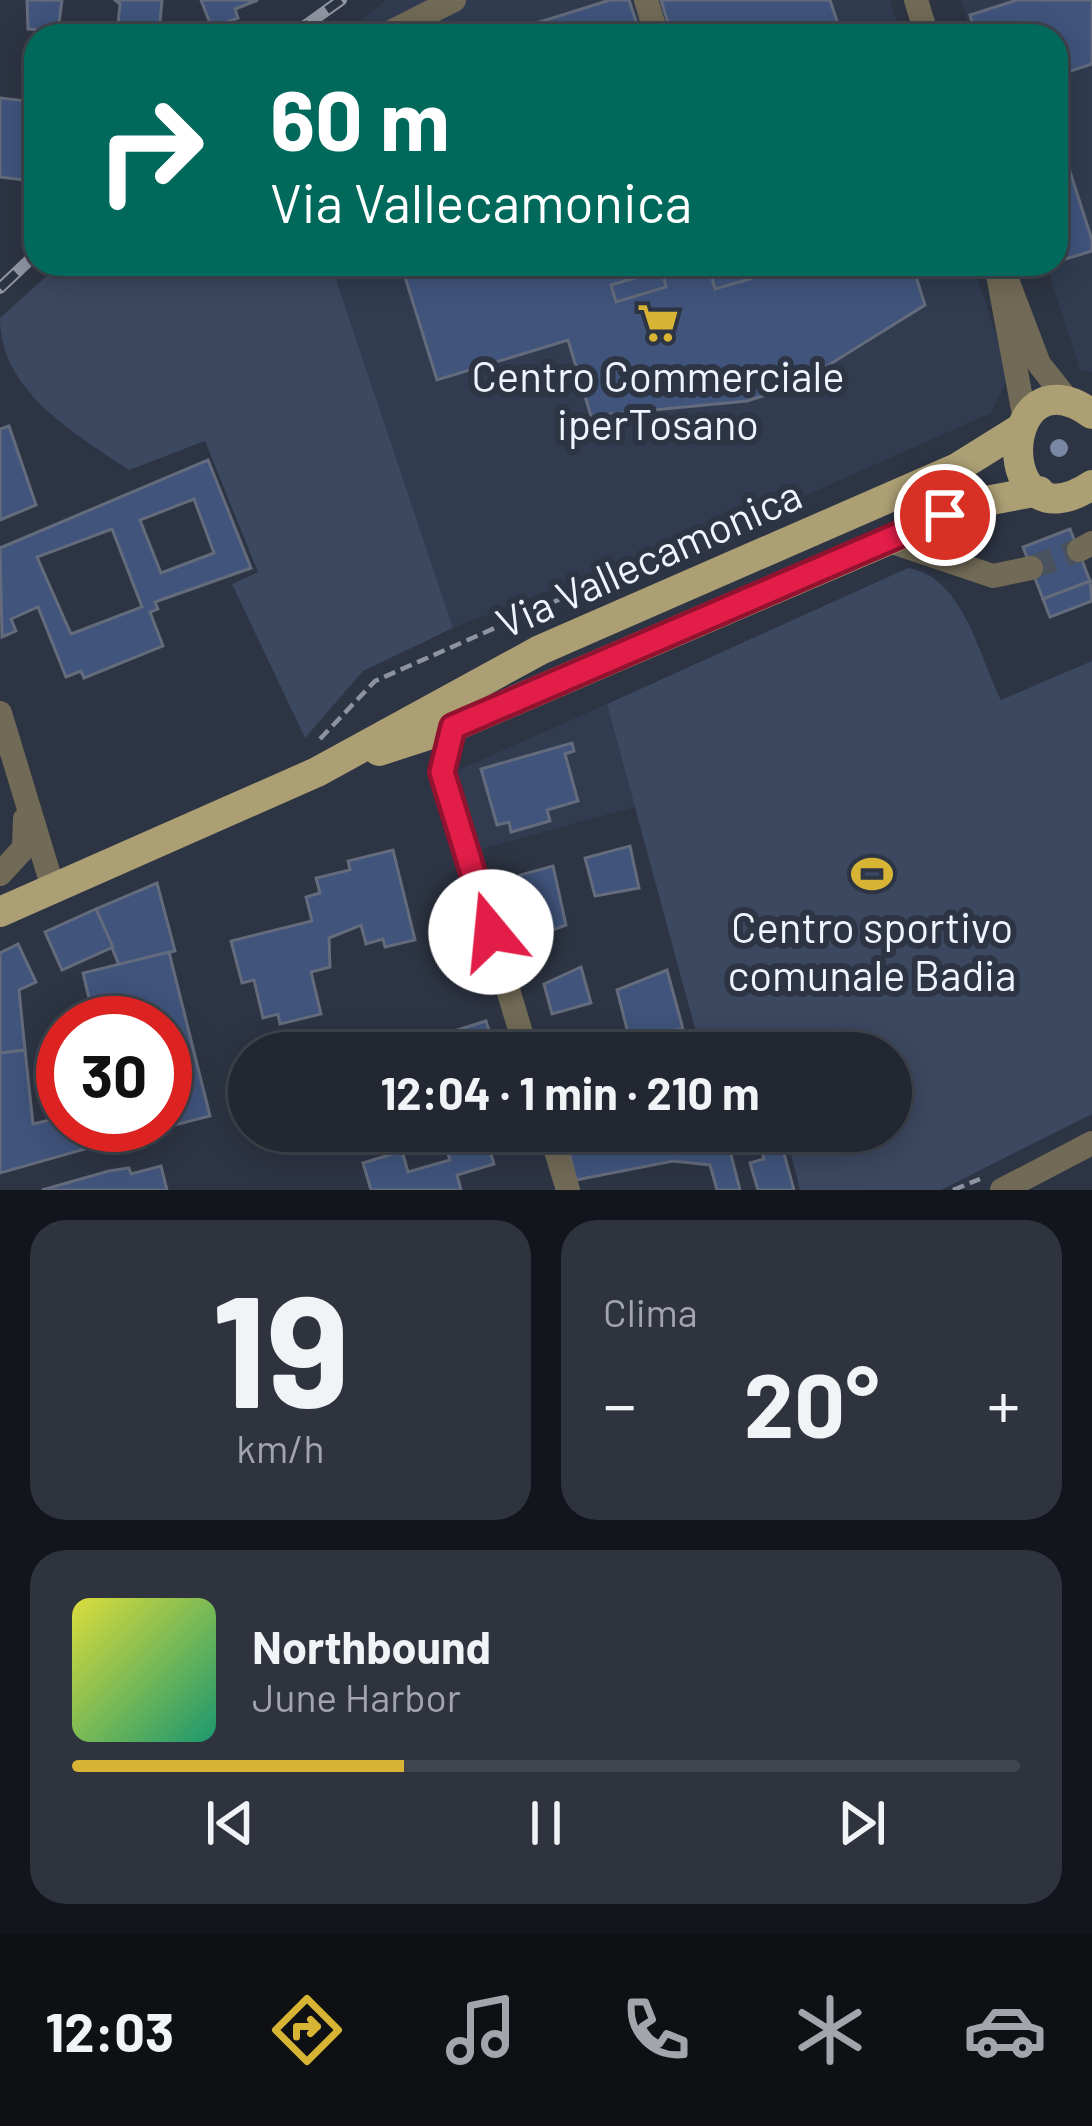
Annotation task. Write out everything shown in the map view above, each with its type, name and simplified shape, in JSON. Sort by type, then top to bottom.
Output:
[{"type":"main road","name":"Via Vallecamonica","points":[[0,912],[540,650],[957,468],[1045,405],[1084,408]]},
{"type":"main road","points":[[1021,425],[1017,465],[1040,491]]},
{"type":"main road","name":"Via Vallecamonica","points":[[315,760],[453,727],[985,499],[1040,491],[1065,496],[1092,485]]},
{"type":"street","points":[[406,24],[454,0]]},
{"type":"street","points":[[1000,276],[1021,425]]},
{"type":"street","points":[[1003,276],[1043,372],[1084,408]]},
{"type":"street","points":[[886,540],[993,576],[1031,568]]},
{"type":"street","points":[[0,713],[53,888]]},
{"type":"street","points":[[453,727],[442,772],[521,1032]]},
{"type":"street","points":[[0,874],[24,848],[25,793]]},
{"type":"street","points":[[1002,1190],[1042,1182],[1092,1143]]},
{"type":"street","points":[[556,1152],[568,1190]]},
{"type":"path","points":[[315,760],[375,682],[598,582]]},
{"type":"shaded area","points":[[386,0],[890,0],[897,24],[357,24]]},
{"type":"shaded area","points":[[961,0],[1092,0],[1092,372],[1080,370],[1050,276],[1068,276],[1068,24],[968,24]]},
{"type":"shaded area","points":[[47,276],[335,276],[453,628],[363,671],[305,738],[232,584],[258,572],[205,441],[129,470],[65,426],[27,389],[3,344],[0,318]]},
{"type":"shaded area","points":[[335,276],[977,276],[1009,375],[991,413],[639,570],[581,578],[453,628]]},
{"type":"shaded area","name":"Centro sportivo comunale Badia","points":[[908,568],[927,574],[956,602],[1001,700],[1092,661],[1092,1114],[941,1190],[800,1190],[790,1152],[912,1152],[912,1032],[696,1032],[607,704]]},
{"type":"shaded area","points":[[607,704],[635,807],[474,851],[456,771]]},
{"type":"building","points":[[27,0],[62,0],[59,24],[28,24]]},
{"type":"building","points":[[115,0],[162,0],[160,24],[118,24],[120,4]]},
{"type":"building","points":[[201,0],[258,0],[235,9],[238,18],[210,24]]},
{"type":"building","points":[[610,0],[629,0],[637,24],[533,24]]},
{"type":"building","points":[[661,0],[830,0],[838,24],[668,24]]},
{"type":"building","points":[[1017,0],[1092,0],[1092,64],[1068,72],[1068,24],[973,24],[970,15]]},
{"type":"building","points":[[0,98],[24,101],[24,180],[0,177]]},
{"type":"building","points":[[1068,165],[1092,240],[1092,251],[1068,258]]},
{"type":"building","name":"Centro Commerciale iperTosano","points":[[405,276],[916,276],[925,305],[795,386],[747,401],[591,416],[568,340],[437,380]]},
{"type":"building","points":[[642,276],[663,276],[666,287],[616,302],[611,285]]},
{"type":"building","points":[[711,276],[750,279],[715,289]]},
{"type":"building","points":[[9,426],[36,505],[0,520],[0,429]]},
{"type":"building","points":[[208,460],[251,568],[155,602],[158,609],[150,612],[163,646],[84,678],[81,671],[66,677],[38,607],[11,619],[16,631],[2,637],[0,548]],"holes":[[[194,499],[214,553],[161,573],[140,520]],[[112,529],[142,607],[71,634],[37,557]]]},
{"type":"building","points":[[1070,529],[1090,581],[1043,599],[1023,547]]},
{"type":"building","points":[[1090,581],[1092,601],[1050,617],[1043,599]]},
{"type":"building","points":[[572,743],[574,751],[565,754],[578,801],[547,810],[550,821],[511,832],[509,822],[497,825],[481,769]]},
{"type":"building","points":[[630,846],[639,888],[595,896],[585,858]]},
{"type":"building","points":[[393,850],[415,940],[385,947],[383,939],[366,944],[361,925],[329,938],[330,967],[311,972],[321,1014],[280,1024],[278,1014],[263,1018],[254,980],[242,983],[231,941],[312,921],[306,897],[320,893],[316,878],[350,870],[348,861]]},
{"type":"building","points":[[553,866],[566,925],[529,939],[520,875]]},
{"type":"building","points":[[157,883],[175,951],[119,965],[96,909]]},
{"type":"building","points":[[96,909],[113,947],[62,970],[45,932]]},
{"type":"building","points":[[18,944],[36,982],[19,990],[25,1050],[0,1053],[0,953]]},
{"type":"building","points":[[169,952],[180,996],[89,996],[83,973]]},
{"type":"building","points":[[581,967],[591,1003],[552,1014],[544,984]]},
{"type":"building","points":[[667,970],[683,1029],[628,1032],[617,990]]},
{"type":"building","points":[[486,1021],[489,1032],[451,1032]]},
{"type":"building","points":[[192,1044],[210,1116],[192,1121]]},
{"type":"building","points":[[25,1050],[36,1152],[74,1152],[0,1173],[0,1053]]},
{"type":"building","points":[[402,1152],[408,1172],[450,1160],[447,1152],[490,1152],[494,1164],[457,1175],[461,1190],[371,1190],[363,1163]]},
{"type":"building","points":[[569,1152],[730,1152],[740,1190],[717,1190],[710,1165],[673,1161],[576,1180]]},
{"type":"building","points":[[762,1152],[784,1152],[794,1190],[758,1190],[750,1163],[764,1159]]},
{"type":"building","points":[[161,1166],[167,1190],[42,1190],[109,1171],[129,1168],[131,1174]]},
{"type":"tunnel","points":[[1031,568],[1079,550]]},
{"type":"railway","points":[[308,24],[341,0]]},
{"type":"railway","points":[[0,288],[24,265]]},
{"type":"place","name":"Centro Commerciale iperTosano","points":[[658,323]]},
{"type":"place","name":"Centro sportivo comunale Badia","points":[[872,874]]},
{"type":"route","points":[[491,932],[442,772],[453,727],[945,515]]}]
